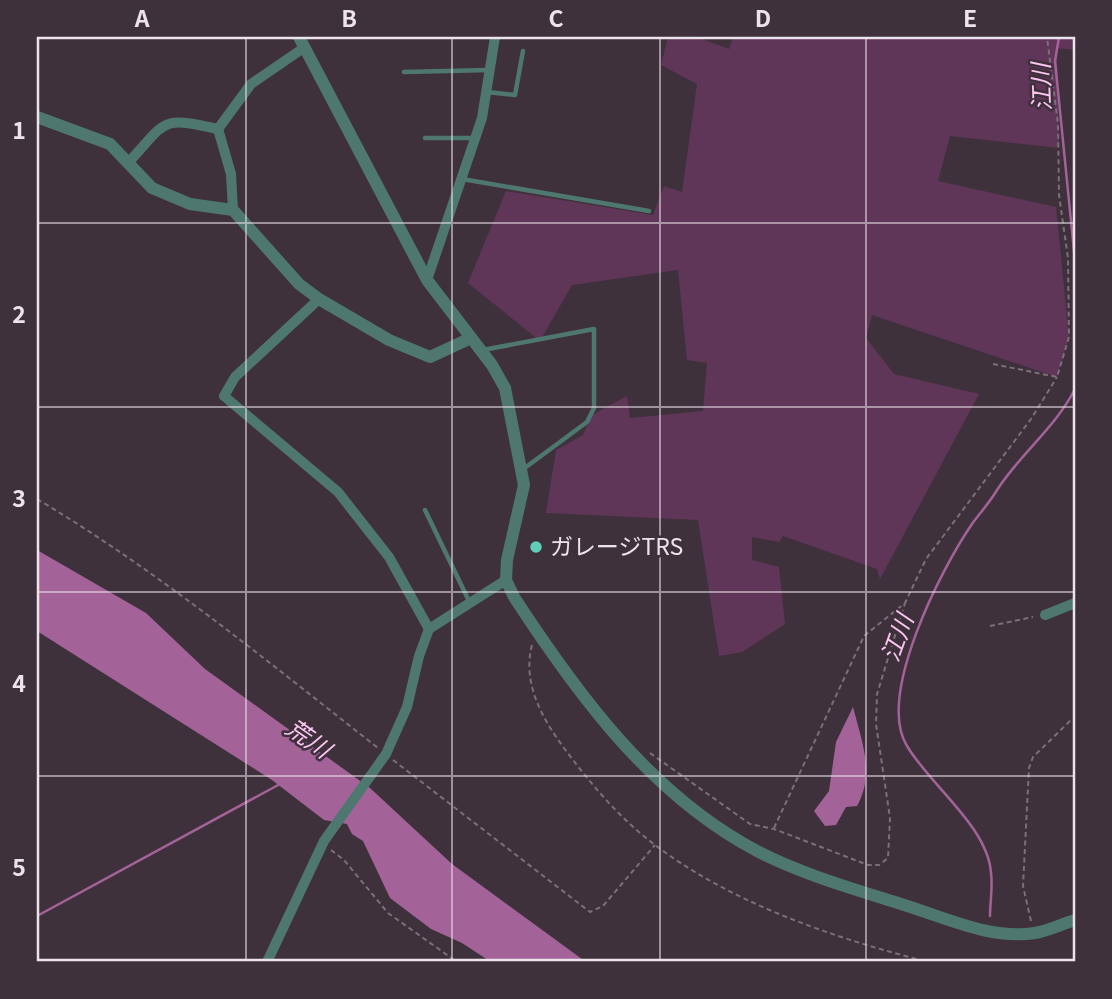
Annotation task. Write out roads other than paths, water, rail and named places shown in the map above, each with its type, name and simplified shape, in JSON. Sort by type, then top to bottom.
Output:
[{"type":"street","points":[[427,280],[477,138],[495,37]]},
{"type":"street","points":[[218,129],[251,84],[302,42],[427,280],[481,351],[505,388],[521,470],[523,495],[507,560],[506,580],[538,634],[643,767],[681,800],[758,852],[859,890],[991,932],[1037,933],[1075,920]]},
{"type":"street","points":[[37,117],[110,144],[152,188],[190,204],[233,210]]},
{"type":"street","points":[[128,163],[164,124],[173,121],[218,129]]},
{"type":"street","points":[[218,129],[231,174],[233,210],[299,284],[319,299],[421,356],[430,357],[471,338]]},
{"type":"street","points":[[319,299],[235,377],[224,396],[338,492],[389,557],[408,597],[429,629]]},
{"type":"street","points":[[267,962],[323,842],[386,754],[407,707],[419,656],[429,629],[469,601],[506,580]]},
{"type":"street","points":[[1045,615],[1075,603]]},
{"type":"lane","points":[[486,92],[515,95],[523,51]]},
{"type":"lane","points":[[404,72],[489,70]]},
{"type":"lane","points":[[425,138],[477,138]]},
{"type":"lane","points":[[461,179],[649,212]]},
{"type":"lane","points":[[481,351],[594,329],[594,408],[587,422],[521,470]]},
{"type":"lane","points":[[425,510],[469,601]]},
{"type":"waterway","name":"江川","points":[[1059,37],[1055,61],[1075,261]]},
{"type":"waterway","name":"江川","points":[[990,916],[992,878],[987,856],[969,823],[907,746],[900,724],[900,697],[916,633],[959,544],[1006,477],[1058,416],[1075,389]]},
{"type":"waterway","points":[[37,916],[280,784]]},
{"type":"place","name":"ガレージTRS","points":[[536,547]]},
{"type":"water label","name":"荒川","points":[[308,739]]}]
